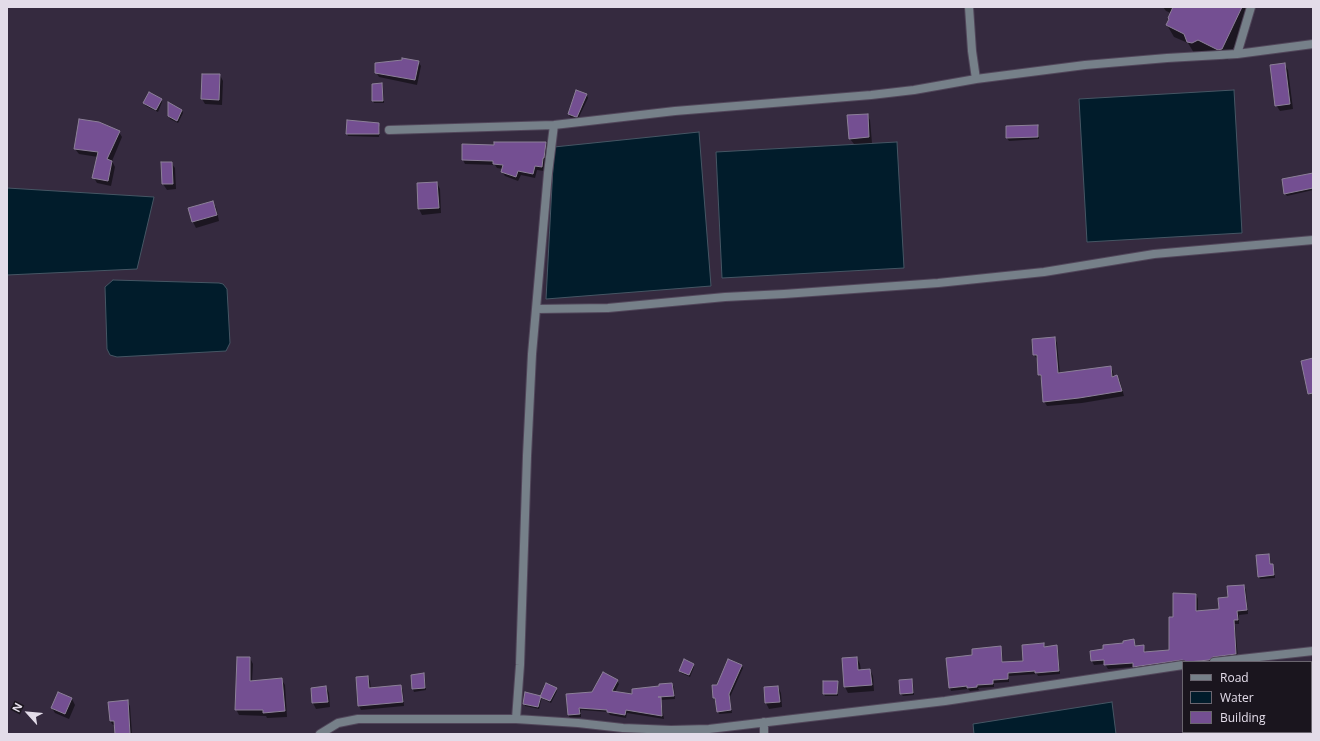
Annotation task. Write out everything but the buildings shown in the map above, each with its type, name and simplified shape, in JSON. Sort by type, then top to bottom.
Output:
[{"type":"street","points":[[969,7],[972,51],[976,79]]},
{"type":"street","points":[[1237,54],[1250,7]]},
{"type":"street","points":[[389,130],[554,125],[675,111],[871,95],[914,90],[976,79],[1085,65],[1237,54],[1313,44]]},
{"type":"street","points":[[516,719],[520,665],[527,456],[536,309],[548,173],[554,125]]},
{"type":"street","points":[[536,309],[608,308],[725,297],[792,294],[938,283],[1044,272],[1154,254],[1313,240]]},
{"type":"street","points":[[1223,661],[1313,651]]},
{"type":"street","points":[[320,734],[338,723],[358,720],[516,719],[578,723],[623,728],[671,730],[709,729],[945,701],[1182,665]]},
{"type":"street","points":[[764,722],[764,734]]},
{"type":"water","points":[[1234,90],[1242,233],[1087,242],[1079,99]]},
{"type":"water","points":[[699,132],[711,286],[546,299],[554,147]]},
{"type":"water","points":[[897,142],[904,268],[722,278],[716,152]]},
{"type":"water","points":[[7,188],[154,197],[137,269],[7,275]]},
{"type":"water","points":[[113,280],[223,284],[227,289],[230,343],[226,351],[117,357],[110,355],[107,349],[105,287]]},
{"type":"water","points":[[1112,702],[1116,734],[974,734],[973,724]]}]
